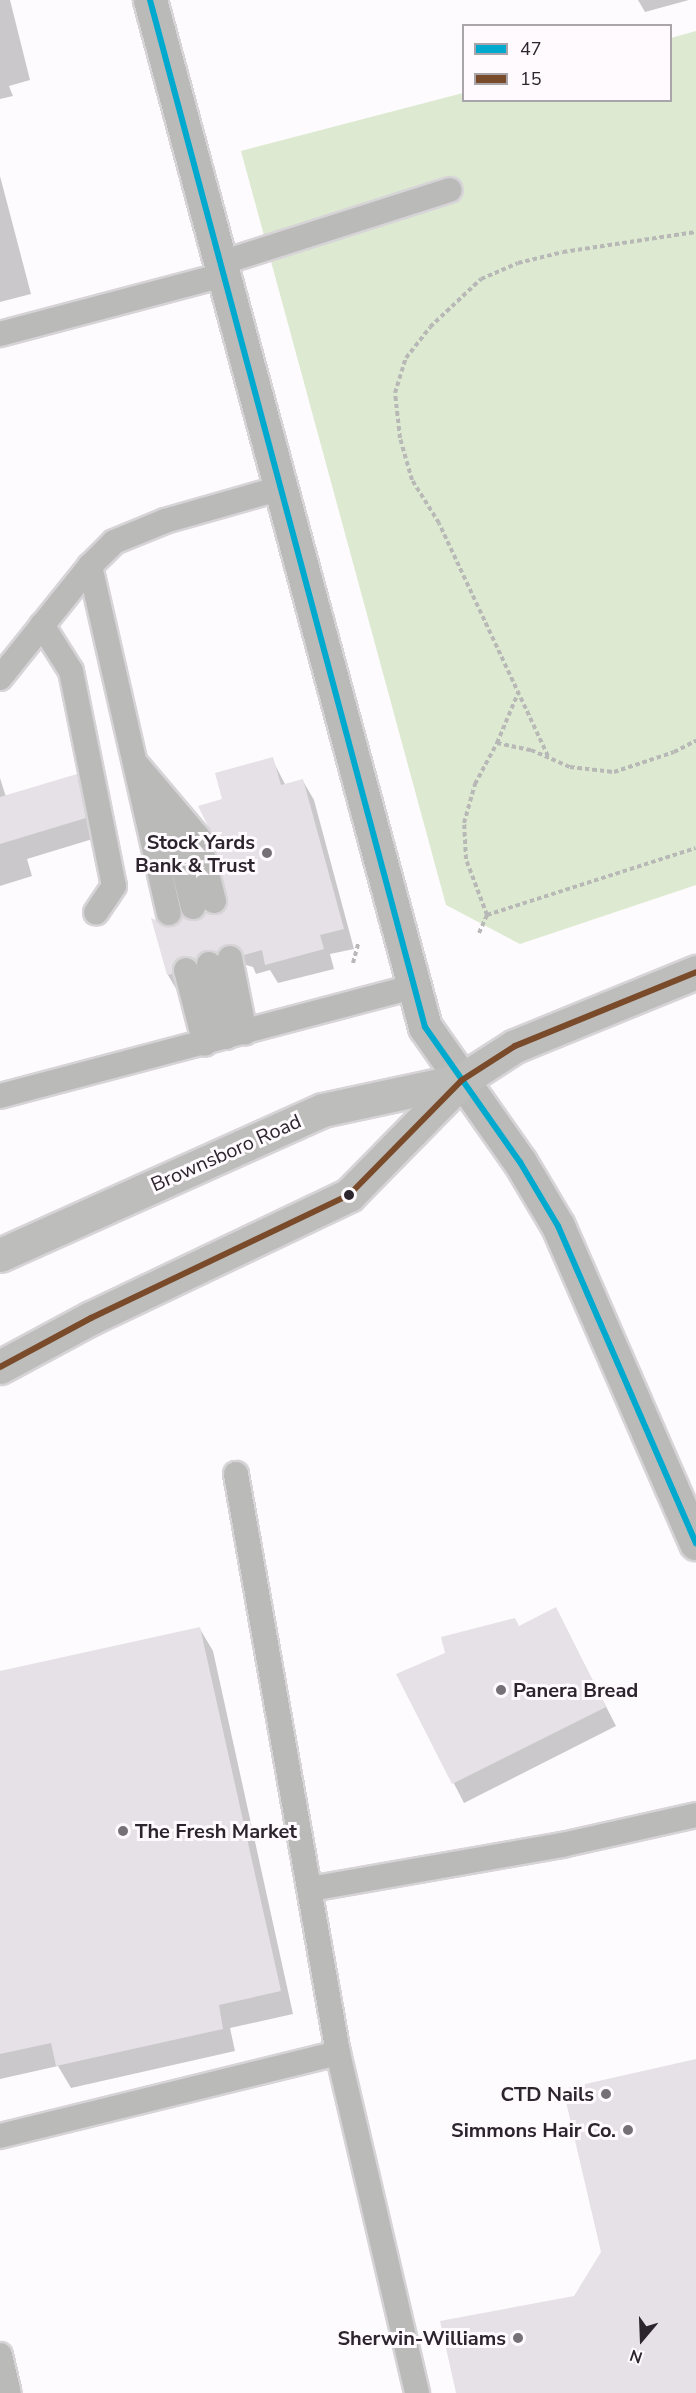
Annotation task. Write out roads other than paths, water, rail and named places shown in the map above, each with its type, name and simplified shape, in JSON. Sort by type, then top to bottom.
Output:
[{"type":"main road","name":"Brownsboro Road","points":[[0,1367],[91,1318],[349,1195],[462,1080],[525,1042],[696,972]]},
{"type":"main road","name":"Brownsboro Road","points":[[0,1256],[323,1110],[462,1080]]},
{"type":"street","points":[[150,0],[425,1027],[520,1162],[558,1226],[696,1543]]},
{"type":"lane","points":[[0,334],[223,269],[450,190]]},
{"type":"lane","points":[[0,678],[90,566],[114,542],[155,525],[281,488]]},
{"type":"lane","points":[[90,566],[170,914]]},
{"type":"lane","points":[[42,625],[70,671],[114,886],[96,913]]},
{"type":"lane","points":[[134,762],[177,843],[203,904]]},
{"type":"lane","points":[[225,1038],[208,964],[225,1038]]},
{"type":"lane","points":[[0,1096],[414,987]]},
{"type":"lane","points":[[236,1474],[338,2053],[417,2393]]},
{"type":"lane","points":[[310,1889],[562,1845],[696,1815]]},
{"type":"lane","points":[[0,2136],[338,2053]]},
{"type":"lane","points":[[0,2355],[9,2393]]},
{"type":"place","name":"Stock Yards Bank & Trust","points":[[267,853]]},
{"type":"place","name":"Panera Bread","points":[[501,1690]]},
{"type":"place","name":"The Fresh Market","points":[[123,1831]]},
{"type":"place","name":"CTD Nails","points":[[606,2094]]},
{"type":"place","name":"Simmons Hair Co.","points":[[628,2130]]},
{"type":"place","name":"Sherwin-Williams","points":[[518,2338]]}]
